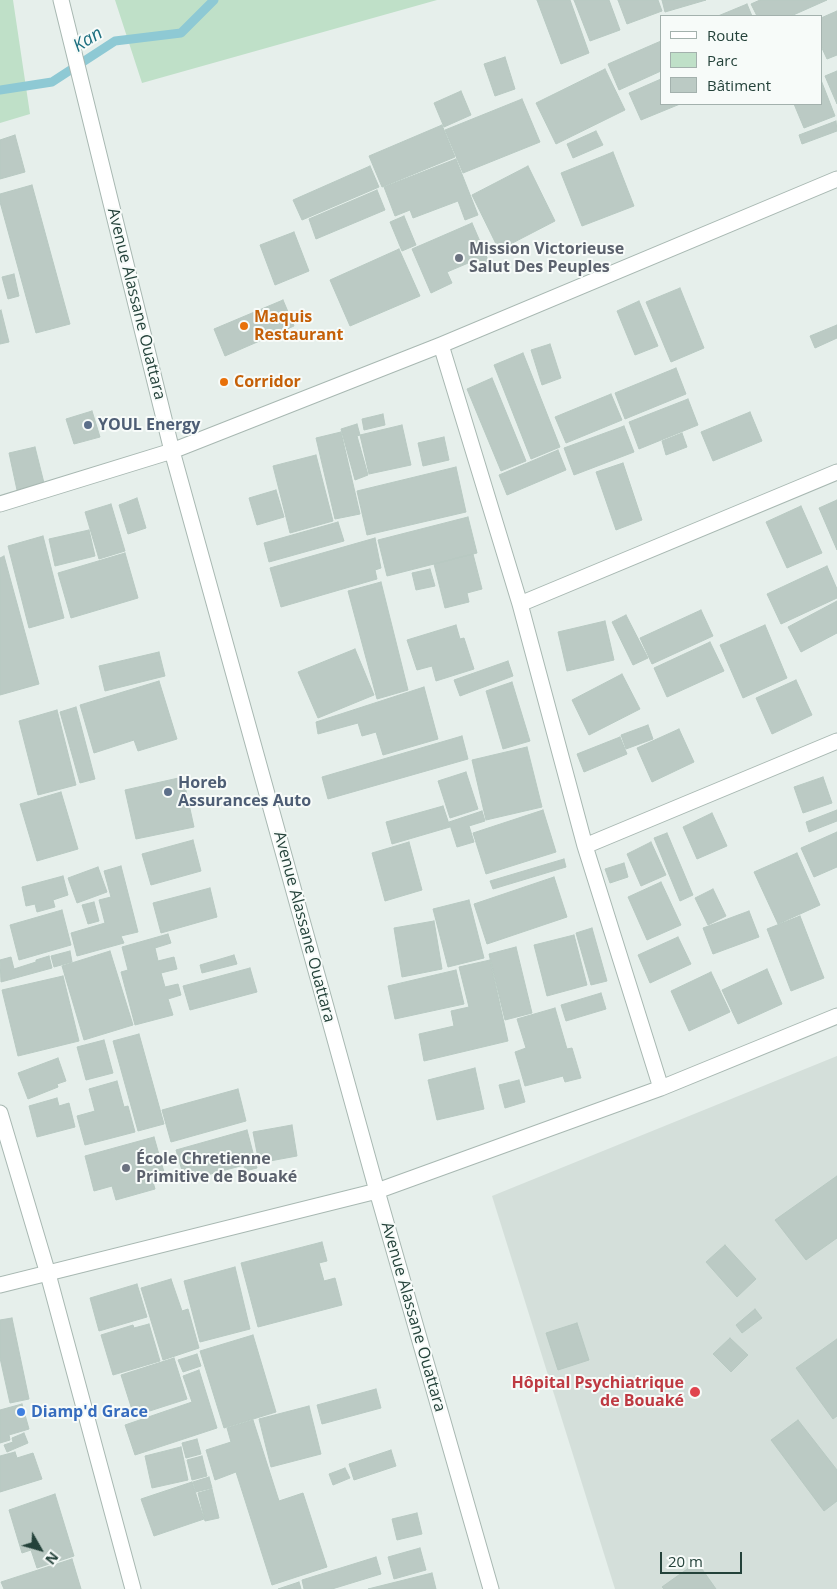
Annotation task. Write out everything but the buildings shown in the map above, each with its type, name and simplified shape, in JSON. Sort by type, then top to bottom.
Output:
[{"type":"street","name":"Avenue Alassane Ouattara","points":[[61,0],[172,451],[377,1191],[490,1589]]},
{"type":"street","points":[[0,504],[172,451],[441,345],[837,179]]},
{"type":"street","points":[[441,345],[520,604],[585,846],[662,1088]]},
{"type":"street","points":[[520,604],[837,472]]},
{"type":"street","points":[[585,846],[837,741]]},
{"type":"street","points":[[0,1285],[377,1191],[662,1088],[837,1016]]},
{"type":"street","points":[[0,1113],[48,1274],[133,1589]]},
{"type":"shaded area","name":"Hôpital Psychiatrique de Bouaké","points":[[837,1056],[837,1589],[615,1589],[492,1196]]},
{"type":"green space","points":[[0,0],[13,0],[30,114],[0,123]]},
{"type":"green space","points":[[115,0],[437,0],[142,83]]},
{"type":"waterway","name":"Kan","points":[[0,90],[52,82],[115,41],[181,33],[214,0]]},
{"type":"place","name":"Mission Victorieuse Salut Des Peuples","points":[[459,258]]},
{"type":"place","name":"Maquis Restaurant","points":[[244,326]]},
{"type":"place","name":"Corridor","points":[[224,382]]},
{"type":"place","name":"YOUL Energy","points":[[88,425]]},
{"type":"place","name":"Horeb Assurances Auto","points":[[168,792]]},
{"type":"place","name":"École Chretienne Primitive de Bouaké","points":[[126,1168]]},
{"type":"place","name":"Hôpital Psychiatrique de Bouaké","points":[[695,1392]]},
{"type":"place","name":"Diamp'd Grace","points":[[21,1412]]}]
